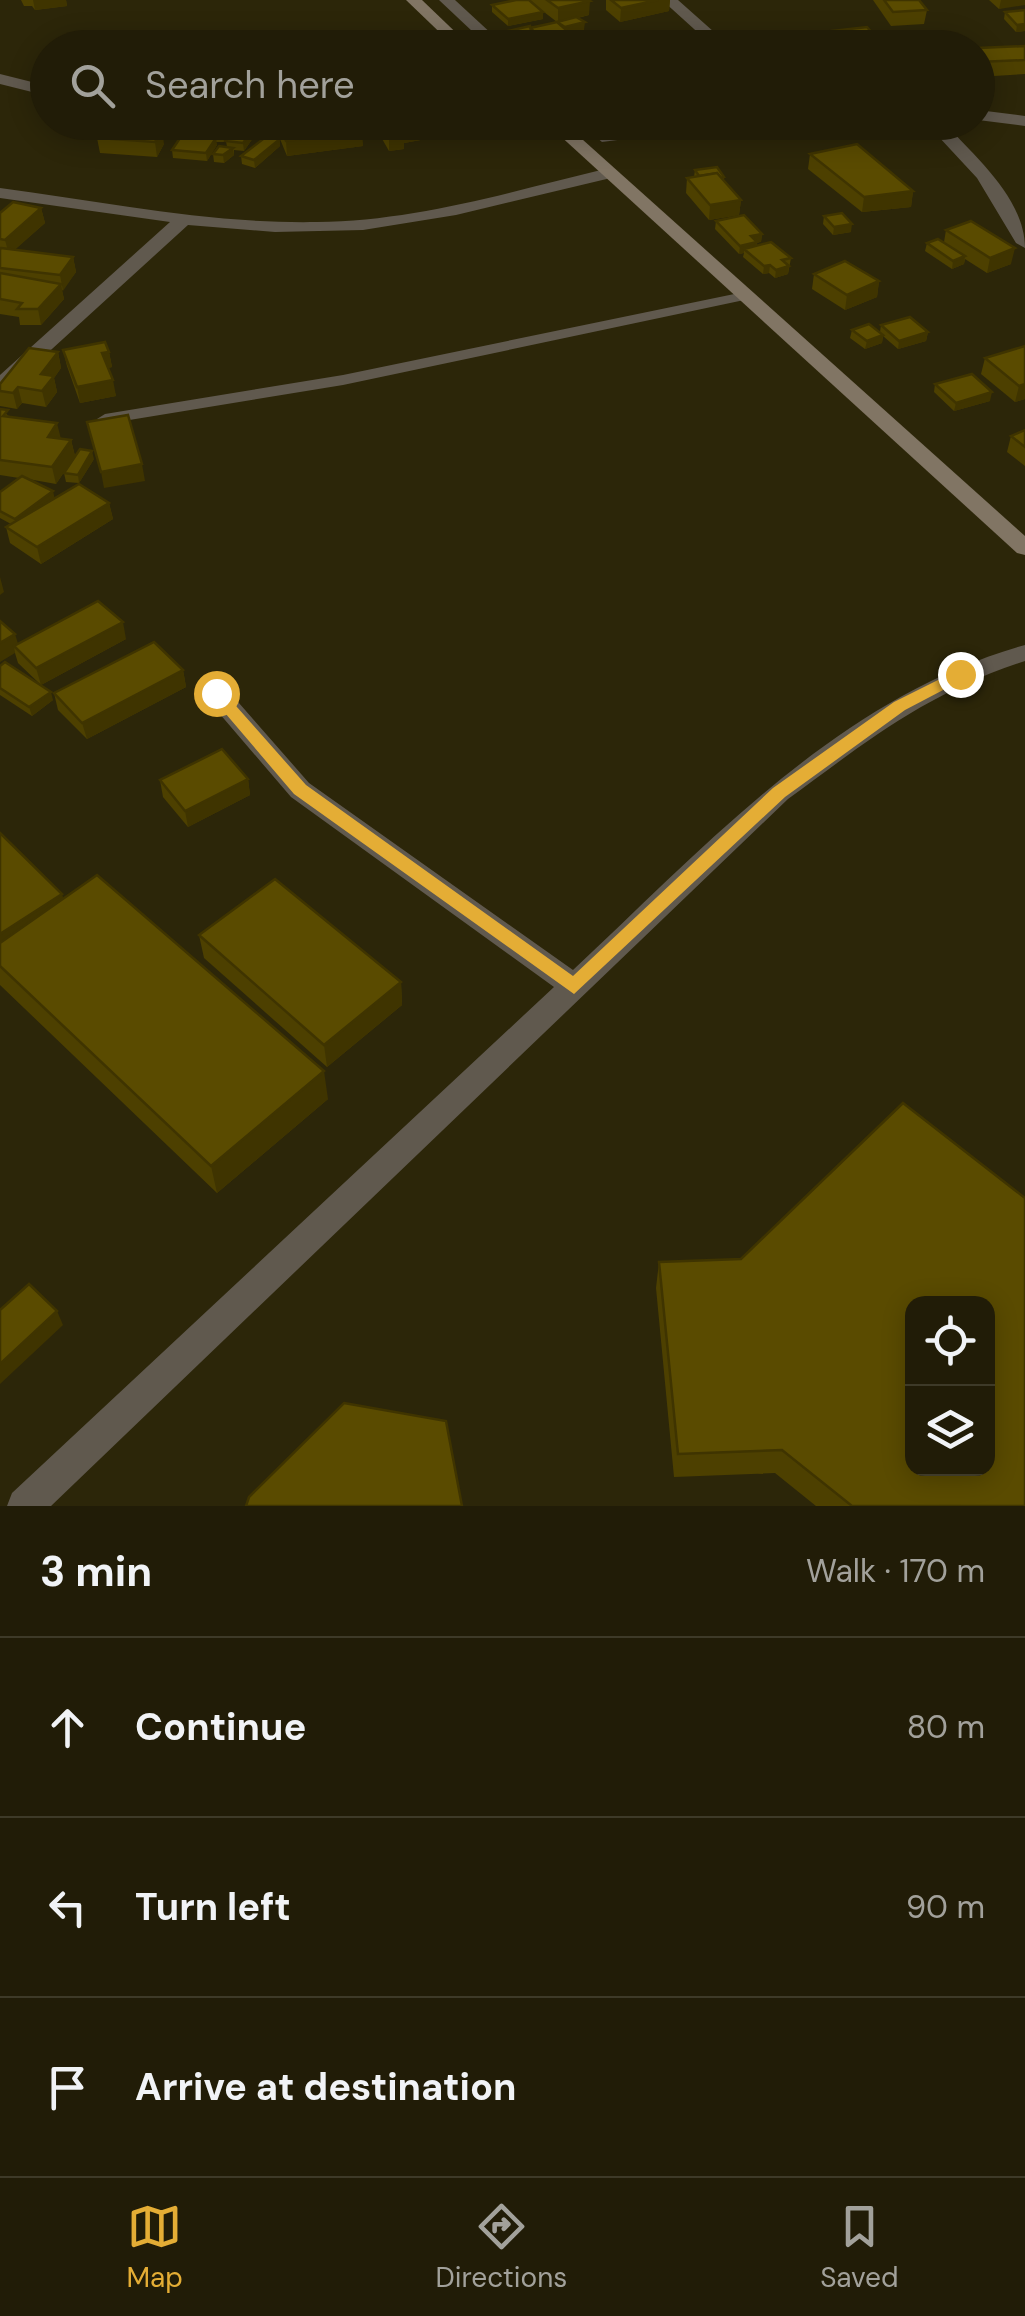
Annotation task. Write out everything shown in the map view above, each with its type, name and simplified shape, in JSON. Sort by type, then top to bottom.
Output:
[{"type":"main road","points":[[413,0],[445,30]]},
{"type":"main road","points":[[573,140],[1025,548]]},
{"type":"street","points":[[446,0],[480,30]]},
{"type":"street","points":[[669,0],[705,30]]},
{"type":"street","points":[[0,80],[30,87]]},
{"type":"street","points":[[995,117],[1025,121]]},
{"type":"street","points":[[951,140],[984,174],[1025,244]]},
{"type":"street","points":[[0,193],[288,228],[363,226],[438,213],[609,173]]},
{"type":"street","points":[[0,386],[186,217]]},
{"type":"street","points":[[25,1506],[779,792],[900,706],[960,674],[1025,653]]},
{"type":"street","points":[[216,693],[300,790],[574,986]]},
{"type":"lane","points":[[93,421],[343,380],[744,296]]},
{"type":"building","points":[[529,0],[543,12],[508,19],[492,5]]},
{"type":"building","points":[[547,0],[588,0],[590,1],[558,8]]},
{"type":"building","points":[[611,0],[658,0],[621,8]]},
{"type":"building","points":[[884,0],[919,0],[927,10],[893,12]]},
{"type":"building","points":[[1025,10],[1025,24],[1017,25],[1005,12]]},
{"type":"building","points":[[576,17],[585,22],[565,27],[557,22]]},
{"type":"building","points":[[557,22],[566,30],[532,30],[530,28]]},
{"type":"building","points":[[1025,46],[1025,60],[995,61],[995,47]]},
{"type":"building","points":[[179,140],[215,140],[206,153],[172,150]]},
{"type":"building","points":[[262,140],[279,140],[254,160],[241,156]]},
{"type":"building","points":[[857,144],[913,191],[864,197],[810,154]]},
{"type":"building","points":[[219,146],[233,148],[223,155],[213,154]]},
{"type":"building","points":[[717,167],[724,177],[717,173],[699,176],[695,170]]},
{"type":"building","points":[[717,173],[741,200],[710,205],[687,178]]},
{"type":"building","points":[[13,202],[41,208],[5,240],[0,239],[0,213]]},
{"type":"building","points":[[842,213],[852,224],[834,227],[824,216]]},
{"type":"building","points":[[744,215],[762,234],[751,236],[757,242],[740,246],[716,221]]},
{"type":"building","points":[[971,221],[1015,248],[990,258],[946,230]]},
{"type":"building","points":[[938,239],[965,256],[953,261],[927,243]]},
{"type":"building","points":[[771,242],[791,258],[782,260],[789,266],[776,270],[764,266],[744,249]]},
{"type":"building","points":[[1,248],[73,257],[60,275],[0,268]]},
{"type":"building","points":[[845,261],[879,281],[847,295],[814,274]]},
{"type":"building","points":[[0,273],[61,284],[38,309],[17,309],[22,303],[0,299]]},
{"type":"building","points":[[910,317],[928,332],[899,341],[881,325]]},
{"type":"building","points":[[869,324],[883,335],[867,341],[852,330]]},
{"type":"building","points":[[105,342],[109,352],[102,353],[113,380],[77,387],[63,350]]},
{"type":"building","points":[[1025,346],[1025,384],[1019,386],[985,358]]},
{"type":"building","points":[[29,348],[58,352],[41,374],[54,376],[42,391],[18,387],[13,393],[0,391],[0,384]]},
{"type":"building","points":[[972,374],[992,392],[956,403],[935,384]]},
{"type":"building","points":[[0,409],[8,410],[3,416],[57,423],[48,437],[71,440],[52,467],[0,460]]},
{"type":"building","points":[[128,415],[142,464],[101,472],[87,422]]},
{"type":"building","points":[[1025,430],[1025,447],[1011,436]]},
{"type":"building","points":[[80,449],[92,451],[78,475],[64,473]]},
{"type":"building","points":[[22,476],[53,491],[15,519],[0,511],[0,492]]},
{"type":"building","points":[[79,484],[109,503],[37,547],[6,527]]},
{"type":"building","points":[[98,601],[123,622],[36,668],[14,646]]},
{"type":"building","points":[[0,621],[15,634],[0,643]]},
{"type":"building","points":[[154,642],[183,670],[82,723],[54,693]]},
{"type":"building","points":[[5,662],[51,692],[29,707],[0,688],[0,666]]},
{"type":"building","points":[[222,749],[248,779],[185,811],[160,780]]},
{"type":"building","points":[[0,833],[62,894],[0,934]]},
{"type":"building","points":[[97,875],[324,1071],[211,1166],[0,966],[0,943]]},
{"type":"building","points":[[275,879],[401,982],[324,1045],[199,935]]},
{"type":"building","points":[[903,1103],[1025,1198],[1025,1506],[852,1506],[782,1450],[678,1454],[659,1262],[741,1259]]},
{"type":"building","points":[[29,1284],[57,1311],[0,1364],[0,1310]]},
{"type":"building","points":[[344,1403],[446,1421],[462,1506],[246,1506],[249,1497]]},
{"type":"route","points":[[216,693],[300,790],[574,986],[779,792],[900,706],[960,674]]}]
